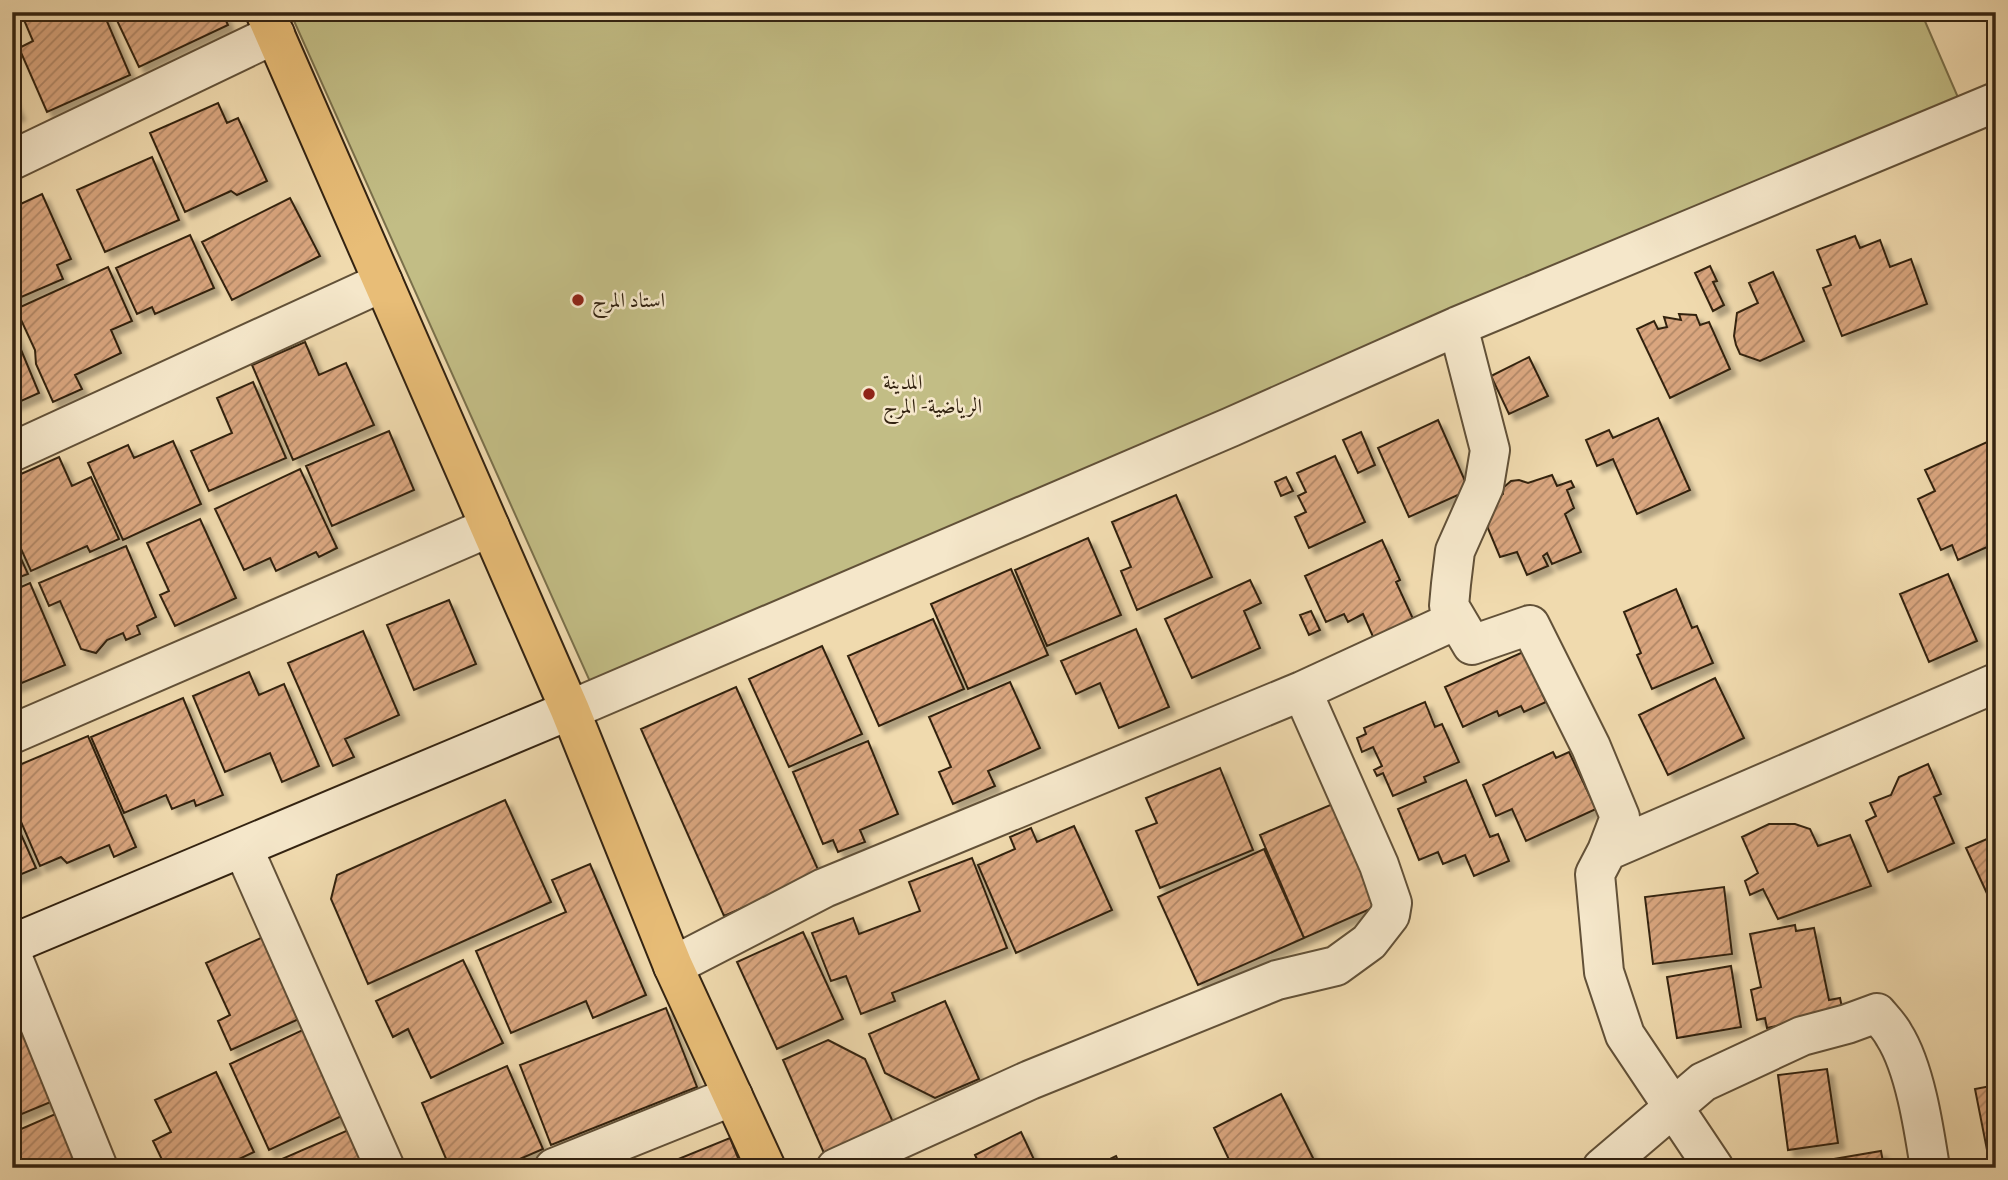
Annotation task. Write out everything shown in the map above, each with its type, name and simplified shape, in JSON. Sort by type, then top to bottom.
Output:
[{"type":"main road","points":[[270,23],[569,710],[673,966],[766,1168]]},
{"type":"street","points":[[12,160],[270,23]]},
{"type":"street","points":[[12,944],[569,710],[1231,427],[1458,326],[1996,102]]},
{"type":"street","points":[[12,452],[383,282]]},
{"type":"street","points":[[1458,326],[1490,450],[1484,486],[1455,551],[1449,606],[1472,646],[1530,625],[1591,747],[1620,817],[1595,874],[1604,972],[1625,1035],[1714,1168]]},
{"type":"street","points":[[12,734],[490,527]]},
{"type":"street","points":[[673,966],[824,888],[1302,691],[1456,620]]},
{"type":"street","points":[[1607,851],[1996,683]]},
{"type":"street","points":[[836,1168],[1030,1080],[1277,980],[1336,966],[1368,942],[1390,915],[1392,903],[1379,865],[1302,691]]},
{"type":"street","points":[[243,848],[385,1168]]},
{"type":"street","points":[[12,956],[98,1168]]},
{"type":"street","points":[[1602,1168],[1703,1082],[1802,1036],[1877,1013],[1895,1036],[1907,1065],[1922,1119],[1930,1168]]},
{"type":"street","points":[[554,1168],[733,1096]]},
{"type":"shaded area","name":"المدينة الرياضية- المرج","points":[[290,12],[1921,12],[1960,102],[592,686]]},
{"type":"building","points":[[40,12],[103,12],[130,75],[47,112],[19,48],[33,41],[24,20]]},
{"type":"building","points":[[113,12],[222,12],[228,25],[139,67]]},
{"type":"building","points":[[12,99],[19,114],[12,117]]},
{"type":"building","points":[[218,103],[227,123],[238,118],[267,181],[237,195],[231,191],[185,212],[150,133]]},
{"type":"building","points":[[152,157],[179,220],[105,252],[77,190]]},
{"type":"building","points":[[42,194],[71,259],[57,265],[63,279],[12,301],[12,208]]},
{"type":"building","points":[[290,198],[320,256],[232,300],[202,242]]},
{"type":"building","points":[[190,235],[214,288],[155,314],[152,307],[137,314],[116,268]]},
{"type":"building","points":[[1855,236],[1860,248],[1880,240],[1890,267],[1911,259],[1927,304],[1842,336],[1823,288],[1831,285],[1817,250]]},
{"type":"building","points":[[1710,266],[1717,281],[1713,282],[1724,305],[1713,311],[1695,273]]},
{"type":"building","points":[[108,267],[132,321],[111,330],[121,353],[75,375],[82,389],[53,402],[36,364],[35,350],[16,309]]},
{"type":"building","points":[[1773,272],[1804,341],[1760,361],[1740,354],[1734,336],[1737,313],[1758,303],[1749,283]]},
{"type":"building","points":[[1679,314],[1696,315],[1700,325],[1709,322],[1730,369],[1670,398],[1637,329],[1654,321],[1658,329],[1667,327],[1664,317],[1681,320]]},
{"type":"building","points":[[12,328],[39,393],[12,405]]},
{"type":"building","points":[[305,342],[319,375],[346,363],[374,425],[293,460],[252,365]]},
{"type":"building","points":[[1529,357],[1548,396],[1509,414],[1491,376]]},
{"type":"building","points":[[253,382],[286,458],[209,491],[191,451],[232,433],[217,398]]},
{"type":"building","points":[[1658,418],[1690,490],[1637,514],[1613,459],[1597,466],[1586,440],[1609,430],[1613,438]]},
{"type":"building","points":[[1438,420],[1469,490],[1409,517],[1378,448]]},
{"type":"building","points":[[389,431],[414,490],[332,526],[306,466]]},
{"type":"building","points":[[1361,432],[1375,465],[1358,473],[1343,440]]},
{"type":"building","points":[[1996,438],[1996,543],[1958,560],[1952,545],[1941,550],[1918,499],[1935,491],[1925,470]]},
{"type":"building","points":[[173,441],[201,504],[123,540],[88,463],[128,445],[134,458]]},
{"type":"building","points":[[1335,456],[1365,522],[1309,548],[1295,517],[1306,512],[1298,496],[1306,492],[1297,473]]},
{"type":"building","points":[[59,457],[72,486],[91,477],[119,539],[90,552],[87,546],[31,571],[12,529],[12,478]]},
{"type":"building","points":[[300,469],[337,548],[319,557],[316,552],[276,571],[270,558],[244,570],[215,509]]},
{"type":"building","points":[[1552,475],[1557,486],[1571,481],[1574,487],[1567,490],[1574,508],[1565,514],[1581,552],[1552,564],[1547,553],[1543,556],[1548,566],[1527,575],[1517,552],[1500,557],[1479,507],[1503,494],[1503,488],[1511,481],[1528,483]]},
{"type":"building","points":[[1286,477],[1293,491],[1281,496],[1275,482]]},
{"type":"building","points":[[1176,495],[1212,577],[1137,610],[1121,571],[1131,567],[1112,522]]},
{"type":"building","points":[[200,519],[236,598],[175,626],[160,595],[169,591],[147,543]]},
{"type":"building","points":[[1088,538],[1121,615],[1047,646],[1015,570]]},
{"type":"building","points":[[12,539],[28,574],[12,580]]},
{"type":"building","points":[[1382,540],[1400,580],[1396,582],[1414,621],[1374,639],[1363,614],[1348,622],[1344,614],[1326,622],[1305,576]]},
{"type":"building","points":[[126,546],[156,617],[137,626],[140,634],[126,640],[123,633],[107,640],[96,653],[81,649],[60,601],[49,606],[39,583]]},
{"type":"building","points":[[1011,569],[1048,655],[968,689],[931,604]]},
{"type":"building","points":[[1948,574],[1977,641],[1929,662],[1900,594]]},
{"type":"building","points":[[1250,580],[1261,603],[1244,611],[1260,648],[1192,678],[1165,619]]},
{"type":"building","points":[[30,583],[65,665],[12,687],[12,591]]},
{"type":"building","points":[[1676,589],[1692,628],[1697,626],[1713,663],[1652,689],[1637,655],[1641,653],[1624,612]]},
{"type":"building","points":[[449,600],[476,664],[414,690],[387,625]]},
{"type":"building","points":[[1311,611],[1320,630],[1309,635],[1300,615]]},
{"type":"building","points":[[933,619],[964,689],[879,726],[848,656]]},
{"type":"building","points":[[1136,629],[1169,707],[1119,728],[1100,683],[1076,694],[1061,661]]},
{"type":"building","points":[[363,631],[399,715],[345,739],[354,757],[333,766],[288,663]]},
{"type":"building","points":[[822,646],[862,734],[789,767],[749,679]]},
{"type":"building","points":[[1523,652],[1546,702],[1524,712],[1521,706],[1499,716],[1497,711],[1463,727],[1445,687]]},
{"type":"building","points":[[249,672],[259,695],[284,684],[319,766],[282,782],[270,753],[225,772],[193,696]]},
{"type":"building","points":[[1715,678],[1744,738],[1668,775],[1639,715]]},
{"type":"building","points":[[1010,682],[1040,748],[988,771],[995,786],[953,804],[939,772],[951,767],[929,717]]},
{"type":"building","points":[[736,687],[820,874],[724,916],[641,729]]},
{"type":"building","points":[[183,698],[223,795],[196,806],[194,800],[172,809],[166,795],[124,813],[91,737]]},
{"type":"building","points":[[1425,702],[1435,727],[1442,724],[1459,762],[1424,777],[1426,782],[1393,796],[1383,773],[1377,776],[1374,770],[1382,766],[1373,747],[1362,752],[1357,738],[1366,734],[1364,728]]},
{"type":"building","points":[[88,736],[136,847],[114,857],[109,845],[67,863],[61,857],[40,866],[12,801],[12,768]]},
{"type":"building","points":[[868,741],[898,814],[860,830],[865,842],[838,852],[833,840],[823,844],[793,772]]},
{"type":"building","points":[[1553,752],[1556,758],[1569,752],[1596,809],[1526,841],[1512,809],[1496,816],[1483,785]]},
{"type":"building","points":[[1928,764],[1941,794],[1934,797],[1954,843],[1888,872],[1866,821],[1876,816],[1870,803],[1891,795],[1899,777]]},
{"type":"building","points":[[1220,768],[1253,850],[1160,888],[1136,831],[1157,823],[1146,798]]},
{"type":"building","points":[[1466,780],[1490,837],[1498,834],[1509,861],[1474,876],[1465,855],[1443,864],[1438,852],[1419,860],[1398,809]]},
{"type":"building","points":[[505,800],[551,902],[368,984],[331,899],[337,875]]},
{"type":"building","points":[[1342,800],[1386,902],[1304,938],[1260,835]]},
{"type":"building","points":[[12,814],[36,868],[12,878]]},
{"type":"building","points":[[1769,824],[1795,824],[1810,829],[1818,846],[1850,835],[1871,886],[1778,919],[1763,889],[1750,895],[1745,881],[1758,873],[1742,837]]},
{"type":"building","points":[[1074,826],[1112,910],[1016,953],[978,865],[1015,849],[1010,837],[1031,828],[1037,842]]},
{"type":"building","points":[[1996,835],[1996,913],[1966,848]]},
{"type":"building","points":[[1264,849],[1304,938],[1198,985],[1158,897]]},
{"type":"building","points":[[972,858],[1007,948],[892,993],[895,1001],[861,1014],[846,976],[831,981],[812,933],[853,918],[859,934],[920,911],[909,882]]},
{"type":"building","points":[[590,864],[646,995],[593,1018],[586,1001],[511,1033],[476,951],[566,912],[552,880]]},
{"type":"building","points":[[1724,887],[1732,954],[1653,964],[1645,897]]},
{"type":"building","points":[[1795,925],[1796,931],[1814,928],[1829,1000],[1840,998],[1843,1012],[1767,1028],[1765,1018],[1757,1020],[1751,990],[1761,987],[1750,934]]},
{"type":"building","points":[[803,932],[843,1019],[777,1049],[737,962]]},
{"type":"building","points":[[263,937],[301,1018],[231,1050],[218,1021],[230,1015],[206,963]]},
{"type":"building","points":[[463,960],[503,1043],[431,1078],[408,1029],[393,1037],[376,1001]]},
{"type":"building","points":[[1731,966],[1741,1027],[1677,1038],[1667,977]]},
{"type":"building","points":[[945,1001],[979,1079],[935,1098],[885,1073],[869,1034]]},
{"type":"building","points":[[18,1007],[58,1099],[12,1118],[12,1009]]},
{"type":"building","points":[[666,1008],[697,1087],[551,1145],[520,1065]]},
{"type":"building","points":[[307,1028],[346,1114],[269,1150],[230,1064]]},
{"type":"building","points":[[828,1040],[865,1059],[896,1129],[827,1160],[783,1060]]},
{"type":"building","points":[[507,1066],[543,1149],[499,1168],[450,1168],[422,1103]]},
{"type":"building","points":[[1827,1069],[1838,1143],[1788,1150],[1778,1075]]},
{"type":"building","points":[[216,1072],[254,1152],[220,1168],[166,1168],[153,1141],[171,1132],[155,1100]]},
{"type":"building","points":[[1996,1085],[1996,1154],[1988,1155],[1975,1089]]},
{"type":"building","points":[[1281,1094],[1318,1168],[1233,1168],[1214,1128]]},
{"type":"building","points":[[60,1112],[85,1168],[12,1168],[12,1133]]},
{"type":"building","points":[[353,1128],[370,1168],[277,1168],[275,1162]]},
{"type":"building","points":[[1021,1132],[1038,1168],[981,1168],[975,1155]]},
{"type":"building","points":[[730,1138],[742,1168],[668,1168],[666,1164]]},
{"type":"building","points":[[1881,1151],[1884,1168],[1811,1168],[1810,1163]]},
{"type":"building","points":[[1116,1156],[1121,1168],[1091,1168]]},
{"type":"place","name":"استاد المرج","points":[[578,300]]},
{"type":"place","name":"المدينة الرياضية- المرج","points":[[869,394]]}]
